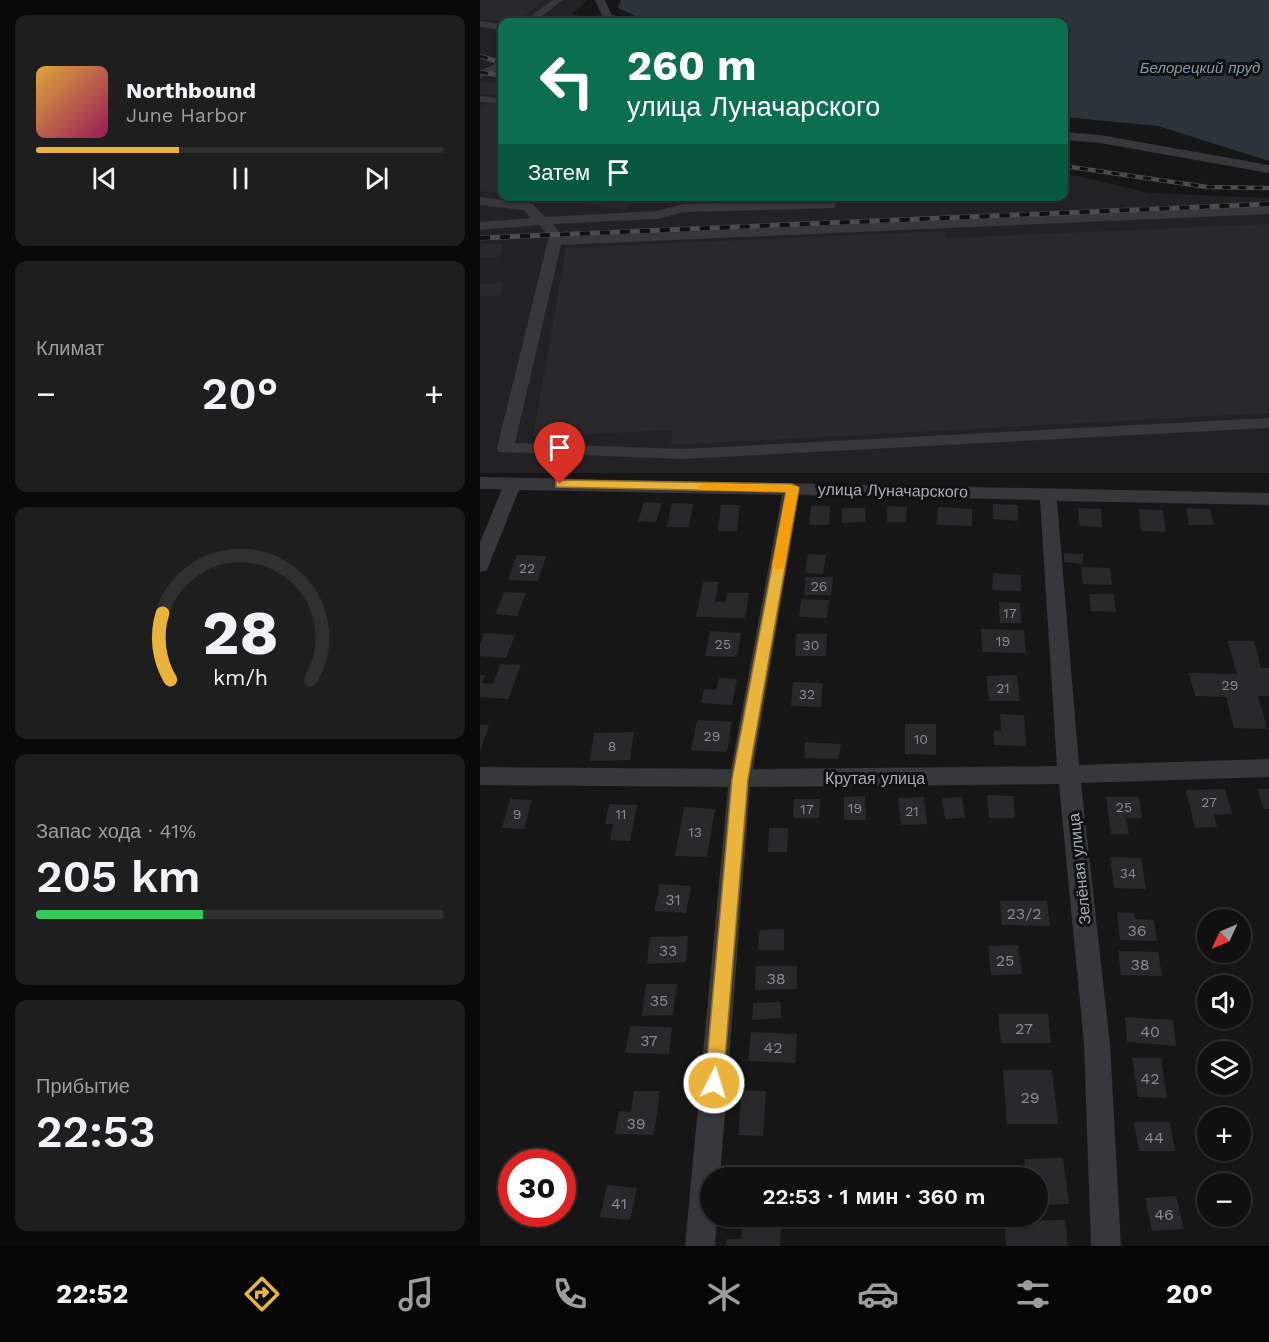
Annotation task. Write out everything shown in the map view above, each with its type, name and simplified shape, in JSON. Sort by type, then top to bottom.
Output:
[{"type":"street","points":[[533,18],[558,0]]},
{"type":"street","points":[[600,0],[607,16],[613,18]]},
{"type":"street","points":[[480,24],[498,26]]},
{"type":"street","points":[[480,75],[498,66]]},
{"type":"street","points":[[480,99],[498,101]]},
{"type":"street","points":[[1068,136],[1100,139],[1269,169]]},
{"type":"street","points":[[480,201],[528,207],[555,235],[506,448],[682,454],[1269,423]]},
{"type":"street","points":[[480,226],[621,215],[658,215],[683,208],[830,205],[830,201]]},
{"type":"street","points":[[555,241],[1269,210]]},
{"type":"street","name":"улица Луначарского","points":[[480,483],[1269,499]]},
{"type":"street","points":[[480,565],[513,483]]},
{"type":"street","points":[[700,1246],[740,779],[792,488]]},
{"type":"street","name":"Зелёная улица","points":[[1048,493],[1069,777],[1097,1044],[1106,1246]]},
{"type":"street","name":"Крутая улица","points":[[480,776],[740,779],[1069,777],[1269,768]]},
{"type":"shaded area","points":[[480,0],[588,0],[572,14],[592,18],[498,18],[498,201],[1068,201],[1068,174],[1150,193],[1269,198],[1269,473],[480,473]]},
{"type":"water","name":"Белорецкий пруд","points":[[621,0],[1269,0],[1269,161],[1158,126],[1068,117],[1068,18],[640,18],[618,8]]},
{"type":"building","points":[[480,0],[545,0],[521,18],[498,18],[498,21],[480,20]]},
{"type":"building","points":[[480,82],[498,84],[498,96],[480,94]]},
{"type":"building","points":[[486,103],[498,104],[498,193],[480,191],[480,109]]},
{"type":"building","points":[[567,201],[632,201],[625,210]]},
{"type":"building","points":[[1269,224],[1269,413],[671,445],[672,430],[533,437],[566,248],[944,231],[946,238]]},
{"type":"building","points":[[480,244],[503,244],[499,258],[480,258]]},
{"type":"building","points":[[504,283],[500,296],[480,296],[480,284]]},
{"type":"building","points":[[644,502],[662,503],[656,522],[638,521]]},
{"type":"building","points":[[672,503],[693,504],[689,527],[667,527]]},
{"type":"building","points":[[993,504],[1018,505],[1018,521],[993,519]]},
{"type":"building","points":[[721,505],[740,505],[737,531],[718,531]]},
{"type":"building","points":[[811,506],[830,506],[829,525],[809,525]]},
{"type":"building","points":[[887,506],[907,507],[906,522],[887,522]]},
{"type":"building","points":[[938,507],[972,509],[972,526],[937,525]]},
{"type":"building","points":[[842,508],[865,508],[866,522],[842,523]]},
{"type":"building","points":[[1078,508],[1101,509],[1102,527],[1079,526]]},
{"type":"building","points":[[1186,508],[1210,509],[1214,525],[1189,525]]},
{"type":"building","points":[[1139,509],[1163,510],[1166,532],[1141,531]]},
{"type":"building","points":[[1064,553],[1083,554],[1083,564],[1064,562]]},
{"type":"building","points":[[808,554],[826,555],[823,574],[805,573]]},
{"type":"building","points":[[517,555],[546,556],[538,581],[508,580]]},
{"type":"building","points":[[1081,567],[1110,568],[1112,585],[1083,584]]},
{"type":"building","points":[[993,573],[1021,575],[1021,591],[992,590]]},
{"type":"building","points":[[806,577],[833,577],[831,595],[804,595]]},
{"type":"building","points":[[703,582],[719,582],[715,602],[726,602],[727,593],[749,593],[745,618],[696,617]]},
{"type":"building","points":[[504,592],[526,593],[517,616],[495,614]]},
{"type":"building","points":[[1089,594],[1114,594],[1116,612],[1091,611]]},
{"type":"building","points":[[801,599],[829,600],[827,618],[799,617]]},
{"type":"building","points":[[999,602],[1020,603],[1022,623],[1000,623]]},
{"type":"building","points":[[981,629],[1024,630],[1026,653],[982,652]]},
{"type":"building","points":[[710,631],[741,633],[737,657],[705,656]]},
{"type":"building","points":[[484,633],[515,635],[506,658],[480,656],[480,644]]},
{"type":"building","points":[[796,634],[827,634],[826,656],[795,656]]},
{"type":"building","points":[[1228,641],[1254,641],[1261,668],[1269,668],[1269,696],[1258,696],[1267,729],[1234,728],[1226,697],[1195,696],[1189,673],[1237,674]]},
{"type":"building","points":[[500,664],[521,665],[508,699],[480,697],[480,675],[485,675],[482,683],[493,684]]},
{"type":"building","points":[[1017,675],[1020,701],[989,701],[986,676]]},
{"type":"building","points":[[719,678],[737,679],[732,705],[701,703],[704,689],[716,690]]},
{"type":"building","points":[[793,682],[823,683],[821,707],[791,706]]},
{"type":"building","points":[[1000,714],[1024,715],[1026,746],[994,745],[994,730],[1001,731]]},
{"type":"building","points":[[697,720],[732,722],[727,752],[691,750]]},
{"type":"building","points":[[905,724],[936,724],[936,755],[905,754]]},
{"type":"building","points":[[480,725],[489,725],[480,751]]},
{"type":"building","points":[[634,732],[630,760],[590,761],[594,733]]},
{"type":"building","points":[[805,742],[841,744],[839,759],[804,758]]},
{"type":"building","points":[[1225,789],[1232,814],[1214,815],[1217,827],[1195,828],[1186,790]]},
{"type":"building","points":[[1257,789],[1269,789],[1269,809],[1264,809]]},
{"type":"building","points":[[987,795],[1013,796],[1015,818],[989,818]]},
{"type":"building","points":[[865,796],[866,820],[844,820],[844,797]]},
{"type":"building","points":[[924,797],[927,824],[901,825],[898,798]]},
{"type":"building","points":[[962,797],[965,818],[945,819],[942,798]]},
{"type":"building","points":[[1106,797],[1139,797],[1142,818],[1126,818],[1129,834],[1111,834]]},
{"type":"building","points":[[510,799],[532,800],[524,829],[502,828]]},
{"type":"building","points":[[794,799],[820,799],[819,818],[793,818]]},
{"type":"building","points":[[609,804],[637,805],[630,841],[610,840],[613,824],[605,824]]},
{"type":"building","points":[[684,807],[715,809],[707,857],[675,856]]},
{"type":"building","points":[[769,828],[788,828],[787,852],[768,852]]},
{"type":"building","points":[[1110,857],[1141,858],[1146,889],[1114,888]]},
{"type":"building","points":[[660,884],[691,886],[686,913],[654,911]]},
{"type":"building","points":[[1000,901],[1047,901],[1050,926],[1002,925]]},
{"type":"building","points":[[1117,912],[1134,913],[1135,919],[1154,920],[1157,941],[1120,940]]},
{"type":"building","points":[[784,929],[784,950],[758,950],[759,930]]},
{"type":"building","points":[[688,936],[686,962],[647,964],[650,937]]},
{"type":"building","points":[[1018,945],[1022,974],[991,975],[988,946]]},
{"type":"building","points":[[1118,951],[1158,952],[1162,976],[1121,975]]},
{"type":"building","points":[[756,966],[797,966],[797,989],[755,990]]},
{"type":"building","points":[[646,984],[677,984],[673,1015],[642,1016]]},
{"type":"building","points":[[781,1002],[781,1018],[752,1020],[753,1003]]},
{"type":"building","points":[[998,1014],[1048,1014],[1051,1043],[1001,1043]]},
{"type":"building","points":[[1125,1017],[1173,1020],[1176,1046],[1127,1042]]},
{"type":"building","points":[[630,1026],[672,1027],[669,1054],[625,1053]]},
{"type":"building","points":[[751,1032],[797,1034],[795,1063],[748,1061]]},
{"type":"building","points":[[1132,1058],[1161,1058],[1167,1098],[1138,1097]]},
{"type":"building","points":[[1003,1070],[1052,1070],[1058,1124],[1007,1124]]},
{"type":"building","points":[[742,1090],[766,1091],[763,1136],[738,1135]]},
{"type":"building","points":[[634,1091],[660,1091],[654,1135],[615,1134],[619,1111],[631,1112]]},
{"type":"building","points":[[1134,1122],[1170,1122],[1175,1151],[1139,1151]]},
{"type":"building","points":[[1063,1158],[1069,1204],[1048,1205],[1048,1167],[1025,1167],[1024,1159]]},
{"type":"building","points":[[607,1185],[637,1188],[630,1220],[600,1217]]},
{"type":"building","points":[[1176,1196],[1184,1229],[1152,1231],[1145,1198]]},
{"type":"building","points":[[1048,1220],[1065,1220],[1068,1246],[1006,1246],[1004,1227],[1048,1227]]},
{"type":"building","points":[[742,1227],[781,1227],[780,1246],[726,1246],[727,1239],[741,1239]]},
{"type":"railway","points":[[480,56],[498,62]]},
{"type":"railway","points":[[480,72],[498,75]]},
{"type":"railway","points":[[1068,167],[1207,187],[1269,188]]},
{"type":"railway","points":[[480,238],[1269,204]]},
{"type":"slow traffic","points":[[704,487],[792,488],[778,566]]},
{"type":"route","points":[[560,484],[792,488],[740,779],[714,1083]]}]
